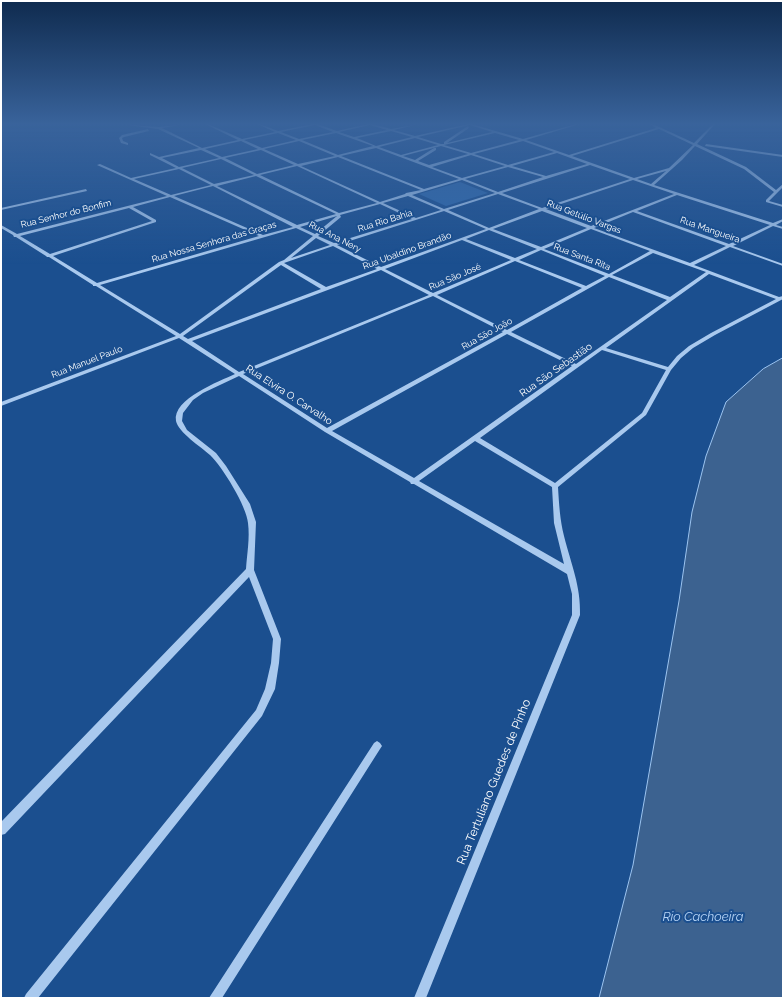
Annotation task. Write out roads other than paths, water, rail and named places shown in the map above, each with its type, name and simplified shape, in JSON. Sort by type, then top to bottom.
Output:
[{"type":"street","points":[[112,171],[262,236]]},
{"type":"street","points":[[131,179],[168,171]]},
{"type":"street","name":"Rua Ana Nery","points":[[185,171],[576,366]]},
{"type":"street","points":[[248,171],[338,214],[336,220],[281,263],[325,289]]},
{"type":"street","name":"Rua Senhor do Bonfim","points":[[15,236],[275,171]]},
{"type":"street","points":[[309,171],[416,219]]},
{"type":"street","points":[[374,171],[422,190]]},
{"type":"street","name":"Rua Getúlio Vargas","points":[[442,171],[590,228],[782,298]]},
{"type":"street","name":"Rua Nossa Senhora das Graças","points":[[94,284],[487,171]]},
{"type":"street","points":[[523,171],[545,178]]},
{"type":"street","name":"Rua Rio Bahia","points":[[180,336],[281,263],[333,245],[568,171]]},
{"type":"street","points":[[609,171],[783,228]]},
{"type":"street","name":"Rua Ubaldino Brandão","points":[[188,341],[262,312],[489,229],[632,178],[662,171]]},
{"type":"street","points":[[652,185],[667,171]]},
{"type":"street","points":[[749,171],[776,191]]},
{"type":"street","points":[[783,185],[766,201],[783,206]]},
{"type":"street","points":[[1,210],[86,190]]},
{"type":"street","name":"Rua Santa Rita","points":[[407,194],[489,229],[670,300]]},
{"type":"street","name":"Rua São José","points":[[250,570],[252,522],[246,504],[224,468],[214,455],[186,431],[179,421],[180,413],[191,399],[239,374],[590,228],[677,194]]},
{"type":"street","points":[[48,256],[155,221],[130,207]]},
{"type":"street","name":"Rua Mangueira","points":[[632,211],[783,265]]},
{"type":"street","points":[[690,265],[783,220]]},
{"type":"street","name":"Rua Elvira O. Carvalho","points":[[1,226],[188,341],[328,431],[413,482],[571,572]]},
{"type":"street","points":[[462,239],[516,259],[586,288]]},
{"type":"street","name":"Rua São João","points":[[328,431],[653,251]]},
{"type":"street","name":"Rua São Sebastião","points":[[413,482],[709,272]]},
{"type":"street","points":[[475,438],[555,486],[644,414],[669,369],[679,357],[690,348],[782,298]]},
{"type":"street","name":"Rua Manuel Paulo","points":[[1,404],[180,336]]},
{"type":"street","points":[[601,348],[669,369]]},
{"type":"street","name":"Rua Tertuliano Guedes de Pinho","points":[[420,998],[576,615],[577,606],[571,572],[560,535],[555,507],[555,486]]},
{"type":"street","points":[[1,830],[250,570],[277,639],[275,663],[270,689],[258,713],[30,998]]},
{"type":"street","points":[[215,998],[377,746]]},
{"type":"water","name":"Rio Cachoeira","points":[[783,358],[783,998],[599,998],[633,865],[679,601],[692,512],[706,456],[726,402],[763,369]]}]
